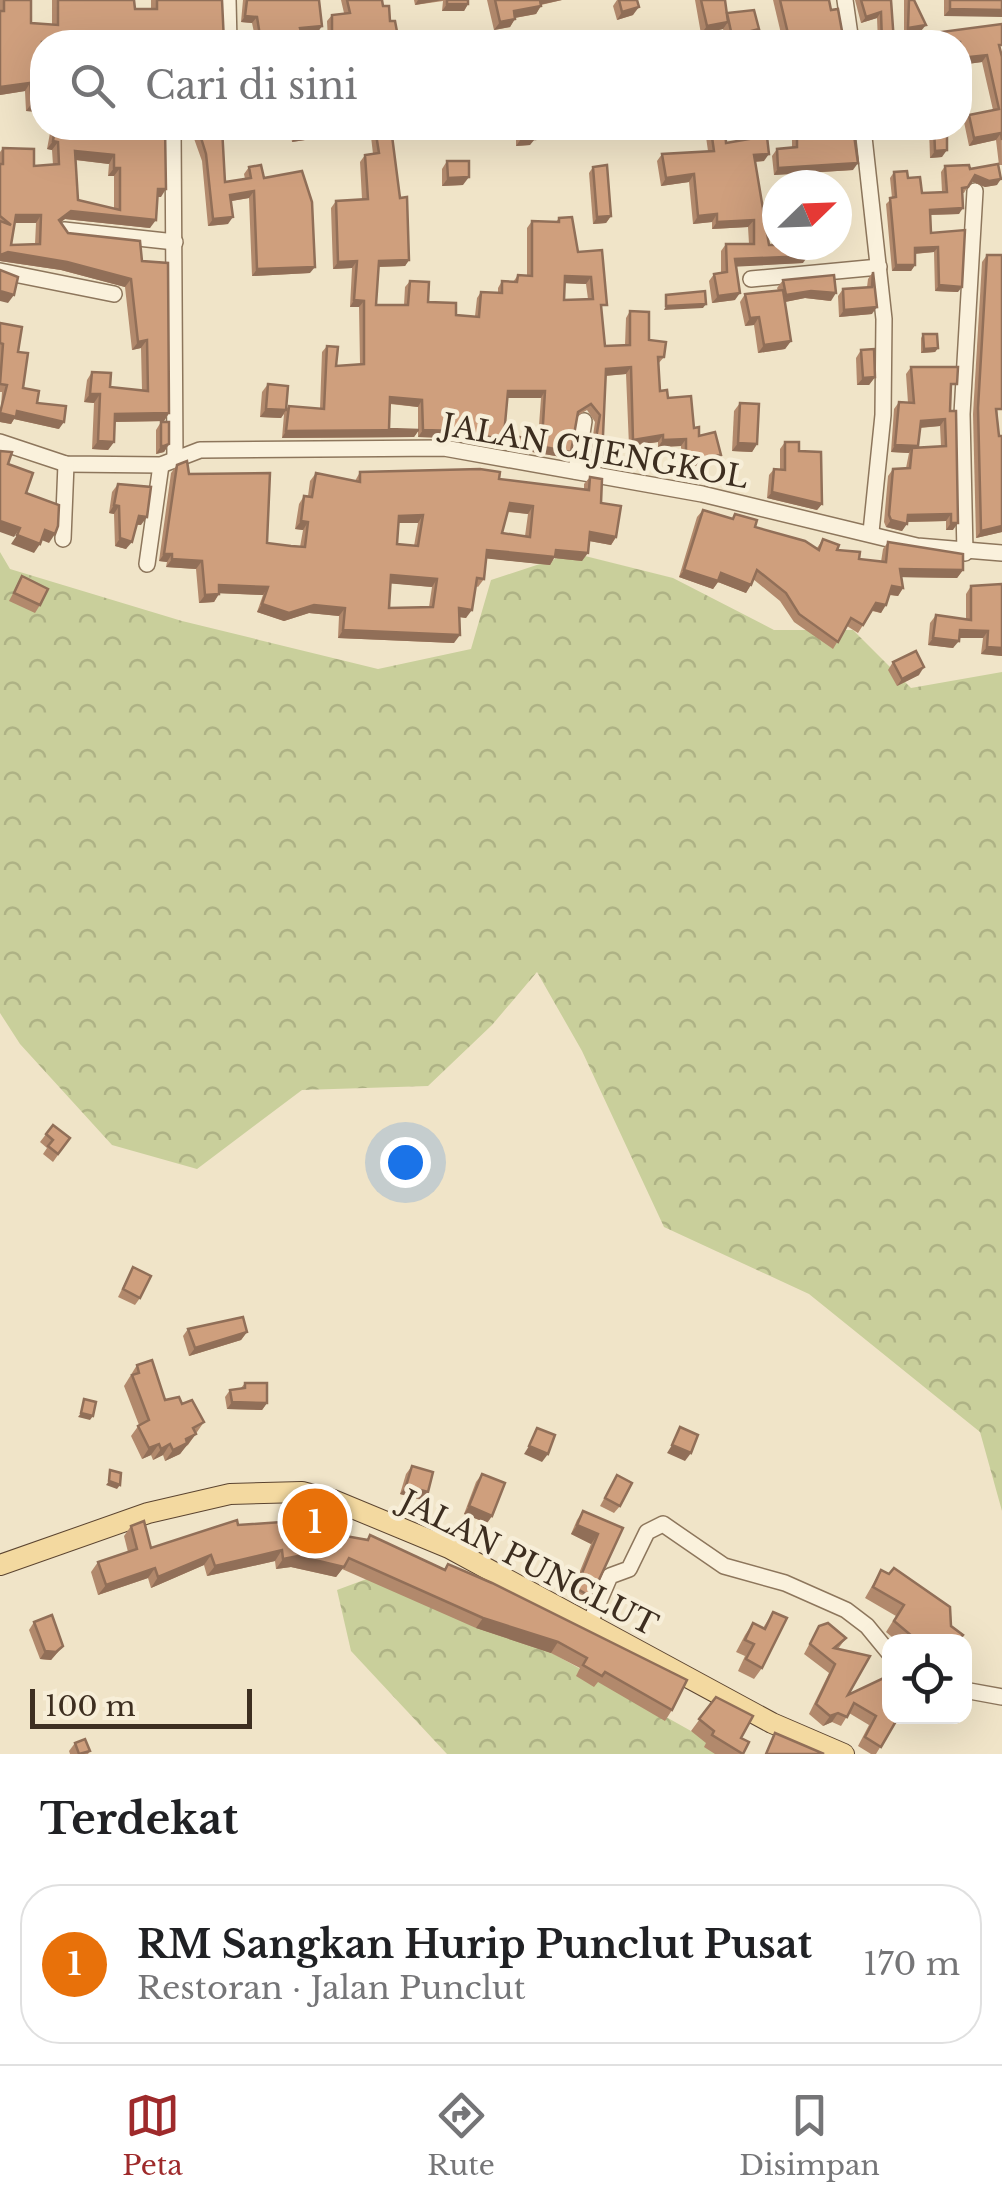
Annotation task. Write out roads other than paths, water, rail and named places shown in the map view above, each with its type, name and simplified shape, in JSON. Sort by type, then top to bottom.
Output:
[{"type":"main road","name":"JALAN PUNCLUT","points":[[0,1565],[148,1513],[230,1494],[302,1492],[333,1500],[449,1548],[588,1627],[772,1722],[844,1754]]},
{"type":"street","points":[[228,0],[229,30]]},
{"type":"street","points":[[845,0],[849,30]]},
{"type":"street","points":[[147,564],[168,463],[175,242],[173,140]]},
{"type":"street","points":[[863,140],[884,319],[883,415],[871,532]]},
{"type":"street","points":[[964,553],[962,414],[975,192]]},
{"type":"street","points":[[64,230],[175,242]]},
{"type":"street","points":[[751,279],[879,268]]},
{"type":"street","points":[[0,270],[114,294]]},
{"type":"street","points":[[576,471],[584,421]]},
{"type":"street","name":"JALAN CIJENGKOL","points":[[0,442],[66,464],[168,463],[200,450],[444,448],[702,494],[964,553],[1002,553]]},
{"type":"street","points":[[62,539],[66,464]]},
{"type":"street","points":[[588,1627],[610,1576],[629,1569],[646,1532],[663,1524],[724,1566],[785,1584],[846,1610],[868,1626],[882,1644]]},
{"type":"street","points":[[972,1692],[1002,1698]]},
{"type":"place","name":"RM Sangkan Hurip Punclut Pusat","points":[[315,1521]]}]
